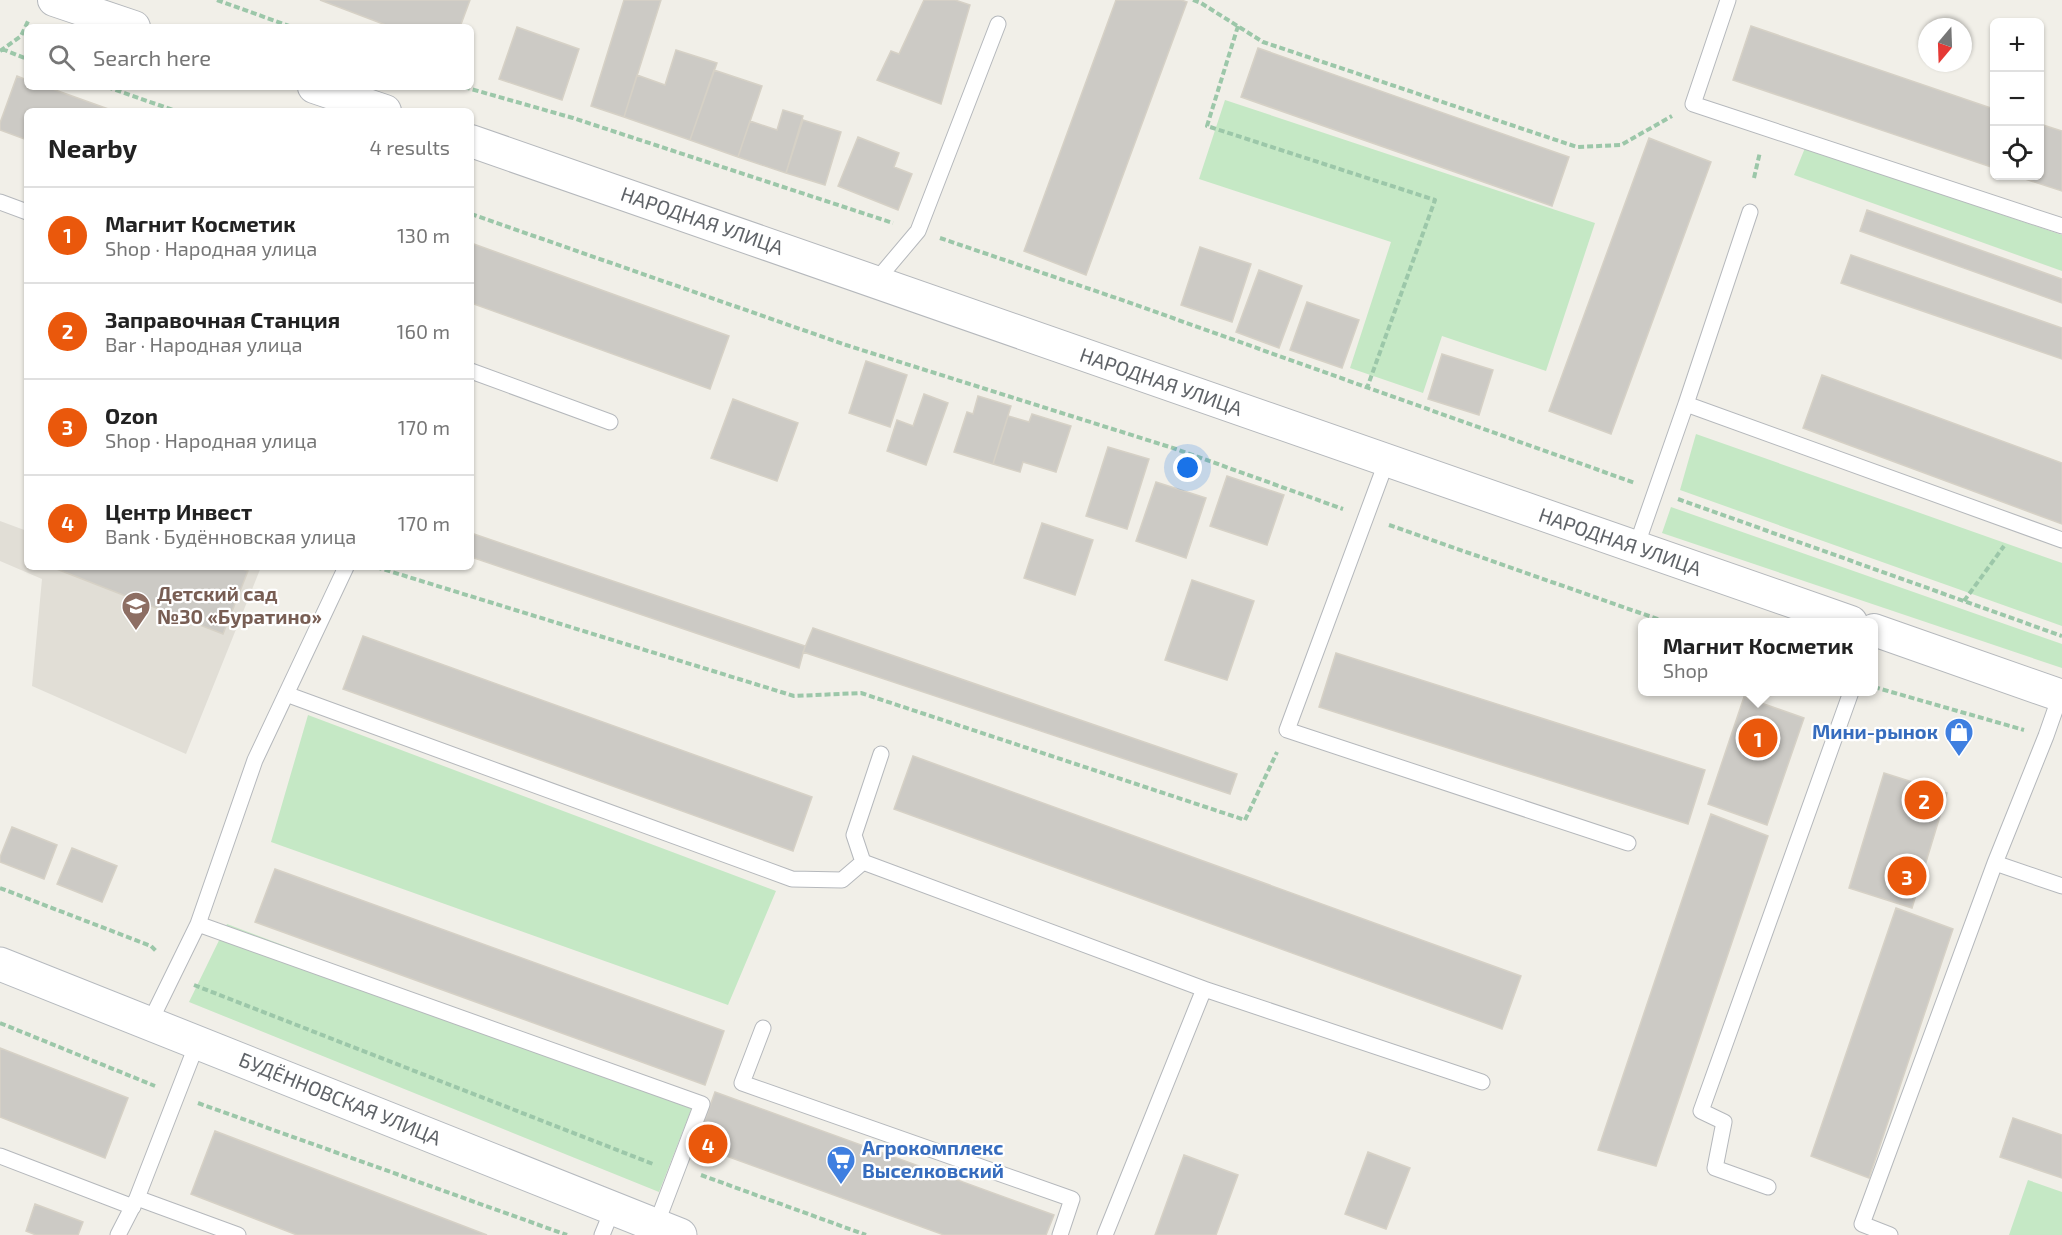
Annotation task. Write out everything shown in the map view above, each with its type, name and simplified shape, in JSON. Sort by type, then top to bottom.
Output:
[{"type":"street","points":[[43,5],[122,24]]},
{"type":"street","points":[[323,90],[376,108]]},
{"type":"street","name":"НАРОДНАЯ УЛИЦА","points":[[474,142],[1839,618]]},
{"type":"street","points":[[1878,631],[2061,696]]},
{"type":"street","name":"БУДЁННОВСКАЯ УЛИЦА","points":[[0,963],[198,1041],[608,1222],[668,1230]]},
{"type":"lane","points":[[1728,0],[1693,104],[2062,226]]},
{"type":"lane","points":[[875,282],[918,231],[998,24]]},
{"type":"lane","points":[[0,202],[24,211]]},
{"type":"lane","points":[[1636,548],[1750,212]]},
{"type":"lane","points":[[474,372],[610,422]]},
{"type":"lane","points":[[1686,404],[2062,540]]},
{"type":"lane","points":[[1387,460],[1287,730],[1628,843]]},
{"type":"lane","points":[[150,1022],[198,924],[255,760],[345,570]]},
{"type":"lane","points":[[286,694],[792,879],[842,880],[863,862]]},
{"type":"lane","points":[[1768,1187],[1715,1168],[1724,1122],[1701,1111],[1850,696]]},
{"type":"lane","points":[[1880,1233],[1862,1224],[1995,863],[2061,696]]},
{"type":"lane","points":[[863,862],[854,835],[881,754]]},
{"type":"lane","points":[[863,862],[1204,989],[1482,1082]]},
{"type":"lane","points":[[1995,863],[2062,886]]},
{"type":"lane","points":[[198,924],[702,1104],[677,1170],[668,1230]]},
{"type":"lane","points":[[1105,1235],[1204,989]]},
{"type":"lane","points":[[762,1028],[742,1083],[1072,1199],[1060,1235]]},
{"type":"lane","points":[[118,1235],[135,1202],[198,1041]]},
{"type":"lane","points":[[2,1162],[238,1235]]},
{"type":"path","points":[[217,0],[284,24]]},
{"type":"path","points":[[1193,0],[1263,42],[1576,147],[1621,145],[1693,104]]},
{"type":"path","points":[[30,24],[43,5]]},
{"type":"path","points":[[1238,26],[1207,126],[1435,200],[1367,388]]},
{"type":"path","points":[[1,50],[24,32]]},
{"type":"path","points":[[1,50],[24,57]]},
{"type":"path","points":[[116,90],[167,108]]},
{"type":"path","points":[[474,90],[573,118],[1125,301],[2062,636]]},
{"type":"path","points":[[474,215],[835,341],[1176,449],[1655,618]]},
{"type":"path","points":[[1964,601],[2008,540],[2014,523]]},
{"type":"path","points":[[386,570],[794,696],[861,693],[1245,820],[1287,730]]},
{"type":"path","points":[[1878,688],[2046,736]]},
{"type":"path","points":[[0,888],[151,946],[196,987],[659,1167],[695,1173],[866,1235]]},
{"type":"path","points":[[0,1023],[177,1095],[567,1235]]},
{"type":"shaded area","name":"Детский сад №30 «Буратино»","points":[[0,521],[24,530],[24,570],[260,570],[186,754],[32,686],[42,579],[0,561]]},
{"type":"green space","points":[[1225,100],[1595,223],[1546,371],[1442,336],[1423,393],[1350,368],[1391,242],[1199,179]]},
{"type":"green space","points":[[1805,148],[2062,235],[2062,271],[1794,175]]},
{"type":"green space","points":[[1696,434],[2062,563],[2062,626],[1680,490]]},
{"type":"green space","points":[[1671,507],[2062,644],[2062,668],[1662,533]]},
{"type":"green space","points":[[308,715],[776,891],[728,1005],[271,842]]},
{"type":"green space","points":[[227,924],[695,1100],[659,1192],[189,1002]]},
{"type":"green space","points":[[2028,1180],[2062,1192],[2062,1235],[2009,1235]]},
{"type":"building","points":[[320,0],[470,0],[461,24],[383,24]]},
{"type":"building","points":[[624,0],[661,0],[624,117],[591,106]]},
{"type":"building","points":[[924,0],[955,0],[970,5],[941,104],[877,80],[891,51],[899,54]]},
{"type":"building","points":[[1116,0],[1181,0],[1187,2],[1086,275],[1024,251]]},
{"type":"building","points":[[1751,26],[1990,108],[1990,167],[1733,80]]},
{"type":"building","points":[[517,27],[579,49],[562,100],[499,79]]},
{"type":"building","points":[[1258,48],[1569,157],[1552,206],[1241,97]]},
{"type":"building","points":[[676,50],[717,63],[690,140],[624,117],[637,75],[665,85]]},
{"type":"building","points":[[714,70],[762,86],[738,157],[690,140]]},
{"type":"building","points":[[17,76],[24,79],[24,90],[55,90],[106,108],[24,108],[24,139],[0,130],[0,123]]},
{"type":"building","points":[[783,110],[803,116],[786,173],[738,157],[750,121],[777,130]]},
{"type":"building","points":[[803,120],[841,132],[825,185],[786,173]]},
{"type":"building","points":[[2044,125],[2062,131],[2062,191],[2028,180],[2044,180]]},
{"type":"building","points":[[858,137],[899,153],[894,167],[912,174],[898,210],[838,186]]},
{"type":"building","points":[[1649,138],[1711,162],[1611,434],[1549,411]]},
{"type":"building","points":[[1867,210],[2062,279],[2062,303],[1860,231]]},
{"type":"building","points":[[474,244],[729,336],[710,389],[474,304]]},
{"type":"building","points":[[1200,247],[1251,264],[1232,322],[1181,305]]},
{"type":"building","points":[[1851,255],[2062,328],[2062,359],[1841,283]]},
{"type":"building","points":[[1259,270],[1302,286],[1279,348],[1236,332]]},
{"type":"building","points":[[1307,302],[1359,320],[1342,368],[1290,350]]},
{"type":"building","points":[[1442,354],[1493,370],[1479,415],[1428,399]]},
{"type":"building","points":[[866,361],[907,375],[890,427],[849,413]]},
{"type":"building","points":[[1822,375],[2062,463],[2062,524],[1803,428]]},
{"type":"building","points":[[924,394],[948,403],[926,465],[887,451],[897,420],[913,426]]},
{"type":"building","points":[[978,396],[1011,406],[993,464],[954,452],[967,412],[973,414]]},
{"type":"building","points":[[733,399],[798,423],[777,481],[711,458]]},
{"type":"building","points":[[1032,414],[1071,426],[1056,472],[1023,462],[1020,472],[993,464],[1008,416],[1029,422]]},
{"type":"building","points":[[1108,447],[1149,459],[1127,529],[1086,516]]},
{"type":"building","points":[[1227,476],[1284,495],[1267,545],[1210,526]]},
{"type":"building","points":[[1156,482],[1206,498],[1186,558],[1136,541]]},
{"type":"building","points":[[1042,523],[1093,540],[1075,595],[1024,578]]},
{"type":"building","points":[[474,534],[805,646],[799,668],[474,558]]},
{"type":"building","points":[[59,570],[246,570],[248,571],[223,634]]},
{"type":"building","points":[[1192,580],[1254,601],[1227,680],[1165,660]]},
{"type":"building","points":[[813,628],[1237,774],[1230,794],[803,652]]},
{"type":"building","points":[[363,636],[812,797],[793,851],[343,689]]},
{"type":"building","points":[[1336,653],[1705,770],[1688,824],[1319,707]]},
{"type":"building","points":[[1744,697],[1804,718],[1767,825],[1708,804]]},
{"type":"building","points":[[913,756],[1521,976],[1502,1029],[894,809]]},
{"type":"building","points":[[1884,773],[1947,793],[1912,908],[1849,888]]},
{"type":"building","points":[[1711,814],[1768,836],[1656,1166],[1598,1150]]},
{"type":"building","points":[[12,827],[57,845],[44,879],[0,862]]},
{"type":"building","points":[[72,848],[117,866],[102,902],[57,884]]},
{"type":"building","points":[[275,869],[724,1031],[705,1085],[255,922]]},
{"type":"building","points":[[1896,908],[1953,929],[1869,1178],[1811,1156]]},
{"type":"building","points":[[0,1048],[128,1098],[105,1158],[0,1117]]},
{"type":"building","points":[[715,1092],[1054,1215],[1046,1235],[944,1235],[696,1145]]},
{"type":"building","points":[[2013,1118],[2062,1135],[2062,1178],[2000,1157]]},
{"type":"building","points":[[215,1131],[487,1235],[297,1235],[191,1194]]},
{"type":"building","points":[[1368,1152],[1410,1168],[1386,1229],[1345,1214]]},
{"type":"building","points":[[1184,1155],[1238,1175],[1216,1235],[1155,1235]]},
{"type":"building","points":[[35,1204],[83,1222],[78,1235],[36,1235],[26,1231]]},
{"type":"place","name":"Детский сад №30 «Буратино»","points":[[136,632]]},
{"type":"place","name":"Магнит Косметик","points":[[1758,738]]},
{"type":"place","name":"Мини-рынок","points":[[1959,758]]},
{"type":"place","name":"Заправочная Станция","points":[[1924,800]]},
{"type":"place","name":"Ozon","points":[[1907,876]]},
{"type":"place","name":"Центр Инвест","points":[[708,1144]]},
{"type":"place","name":"Агрокомплекс Выселковский","points":[[841,1186]]}]
